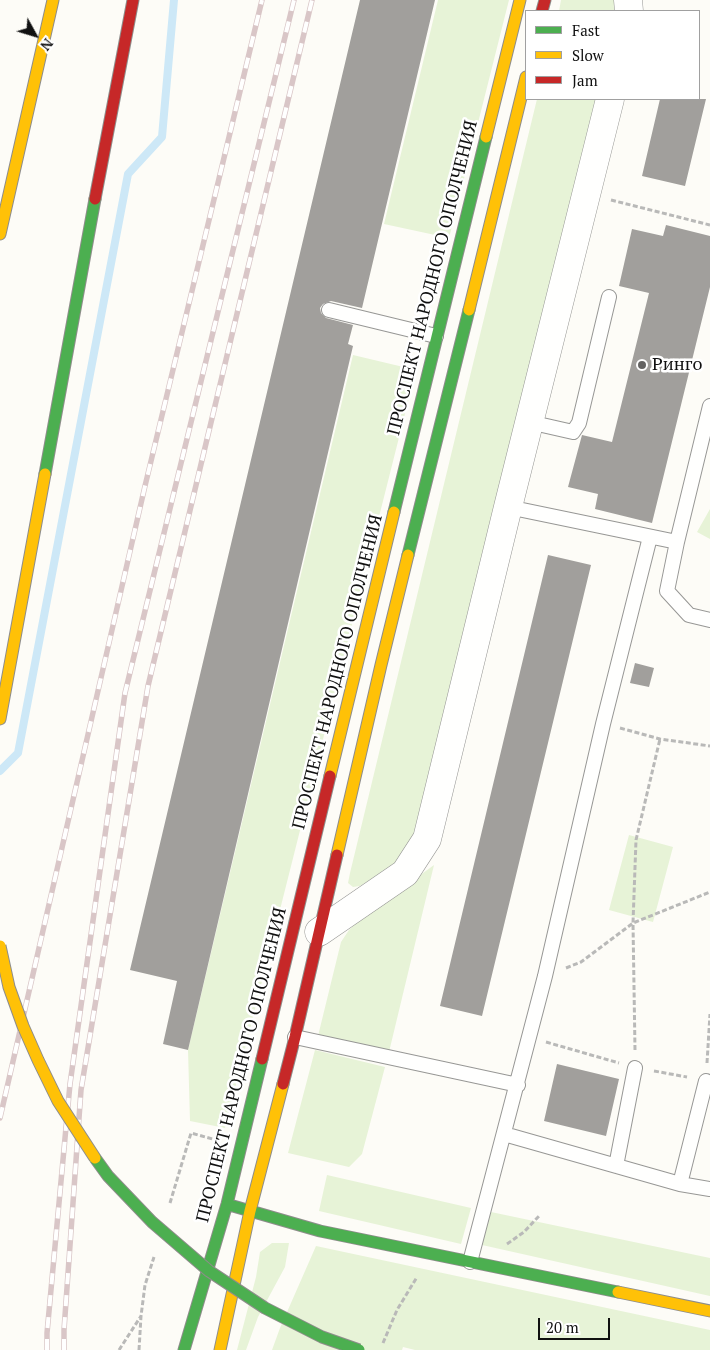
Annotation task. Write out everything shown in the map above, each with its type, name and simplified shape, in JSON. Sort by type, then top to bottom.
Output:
[{"type":"main road","points":[[0,234],[53,0]]},
{"type":"main road","points":[[0,719],[109,120],[133,0]]},
{"type":"main road","name":"ПРОСПЕКТ НАРОДНОГО ОПОЛЧЕНИЯ","points":[[184,1350],[227,1204],[249,1117],[436,336],[520,0]]},
{"type":"main road","points":[[220,1350],[250,1211],[295,1037],[381,665],[462,343],[525,81]]},
{"type":"main road","points":[[0,946],[9,987],[38,1060],[58,1101],[108,1176],[152,1222],[209,1271],[265,1308],[322,1337],[359,1350]]},
{"type":"main road","points":[[227,1204],[320,1231],[710,1311]]},
{"type":"street","points":[[319,932],[406,873],[427,839],[610,100]]},
{"type":"lane","points":[[530,422],[573,432],[579,423],[609,297]]},
{"type":"lane","points":[[329,310],[436,336]]},
{"type":"lane","points":[[710,406],[676,542],[667,591],[688,615],[710,620]]},
{"type":"lane","points":[[508,507],[676,542]]},
{"type":"lane","points":[[470,1262],[546,976],[603,724],[650,537]]},
{"type":"lane","points":[[295,1037],[518,1085]]},
{"type":"lane","points":[[616,1166],[635,1068]]},
{"type":"lane","points":[[680,1184],[706,1081]]},
{"type":"lane","points":[[504,1134],[680,1184],[710,1188]]},
{"type":"path","points":[[607,200],[710,225]]},
{"type":"path","points":[[616,727],[660,739],[710,746]]},
{"type":"path","points":[[635,1068],[633,923],[636,840],[660,739]]},
{"type":"path","points":[[546,976],[581,962],[633,923],[710,892]]},
{"type":"path","points":[[706,1081],[710,1014]]},
{"type":"path","points":[[503,1247],[524,1232],[539,1216]]},
{"type":"path","points":[[380,1350],[396,1310],[418,1275]]},
{"type":"path","points":[[118,1350],[141,1316]]},
{"type":"green space","points":[[438,0],[509,0],[449,238],[384,224]]},
{"type":"green space","points":[[561,0],[615,0],[615,10],[559,10]]},
{"type":"green space","points":[[537,100],[597,100],[417,836],[393,866],[360,886],[353,887],[348,883]]},
{"type":"green space","points":[[353,355],[416,370],[225,1128],[190,1121],[188,1050]]},
{"type":"green space","points":[[710,509],[710,539],[697,532]]},
{"type":"green space","points":[[629,835],[673,847],[653,922],[609,910]]},
{"type":"green space","points":[[434,865],[389,1052],[318,1036],[341,942],[349,930],[360,919]]},
{"type":"green space","points":[[315,1050],[385,1067],[362,1154],[349,1167],[288,1153]]},
{"type":"green space","points":[[327,1175],[471,1208],[461,1244],[319,1211]]},
{"type":"green space","points":[[491,1212],[710,1258],[710,1296],[482,1245]]},
{"type":"green space","points":[[272,1243],[289,1243],[285,1267],[258,1317],[246,1350],[237,1350],[256,1277],[260,1252]]},
{"type":"green space","points":[[316,1246],[710,1330],[710,1350],[415,1350],[403,1347],[402,1350],[272,1350]]},
{"type":"building","points":[[360,0],[435,0],[362,308],[331,301],[323,304],[320,308],[321,313],[326,318],[353,325],[348,344],[353,346],[188,1050],[163,1044],[177,981],[130,970]]},
{"type":"building","points":[[706,99],[685,186],[642,176],[660,100]]},
{"type":"building","points":[[666,225],[710,236],[710,287],[652,523],[595,509],[598,494],[568,487],[582,435],[612,442],[649,293],[619,286],[632,229],[663,236]]},
{"type":"building","points":[[548,555],[591,565],[482,1016],[440,1006]]},
{"type":"building","points":[[635,663],[654,668],[649,687],[630,683]]},
{"type":"building","points":[[557,1064],[619,1079],[606,1136],[544,1121]]},
{"type":"waterway","points":[[0,771],[18,753],[128,174],[162,137],[174,0]]},
{"type":"railway","points":[[0,1118],[145,486],[262,0]]},
{"type":"railway","points":[[47,1350],[70,1084],[125,693],[294,0]]},
{"type":"railway","points":[[64,1350],[81,1090],[148,686],[312,0]]},
{"type":"traffic: fast","points":[[394,512],[486,137]]},
{"type":"traffic: fast","points":[[45,474],[95,199]]},
{"type":"traffic: fast","points":[[408,555],[469,310]]},
{"type":"traffic: fast","points":[[184,1350],[227,1204],[262,1059]]},
{"type":"traffic: fast","points":[[95,1158],[108,1176],[152,1222],[209,1271],[265,1308],[322,1337],[359,1350]]},
{"type":"traffic: fast","points":[[233,1206],[320,1231],[618,1292]]},
{"type":"traffic: slow","points":[[0,234],[53,0]]},
{"type":"traffic: slow","points":[[486,137],[520,0]]},
{"type":"traffic: slow","points":[[469,310],[525,81]]},
{"type":"traffic: slow","points":[[0,719],[45,474]]},
{"type":"traffic: slow","points":[[330,776],[394,512]]},
{"type":"traffic: slow","points":[[337,855],[408,555]]},
{"type":"traffic: slow","points":[[0,946],[9,987],[38,1060],[58,1101],[95,1158]]},
{"type":"traffic: slow","points":[[220,1350],[250,1211],[283,1084]]},
{"type":"traffic: slow","points":[[618,1292],[710,1311]]},
{"type":"traffic: jam","points":[[95,199],[133,0]]},
{"type":"traffic: jam","points":[[542,10],[545,0]]},
{"type":"traffic: jam","points":[[262,1059],[330,776]]},
{"type":"traffic: jam","points":[[283,1084],[337,855]]},
{"type":"place","name":"Ринго","points":[[642,365]]}]
